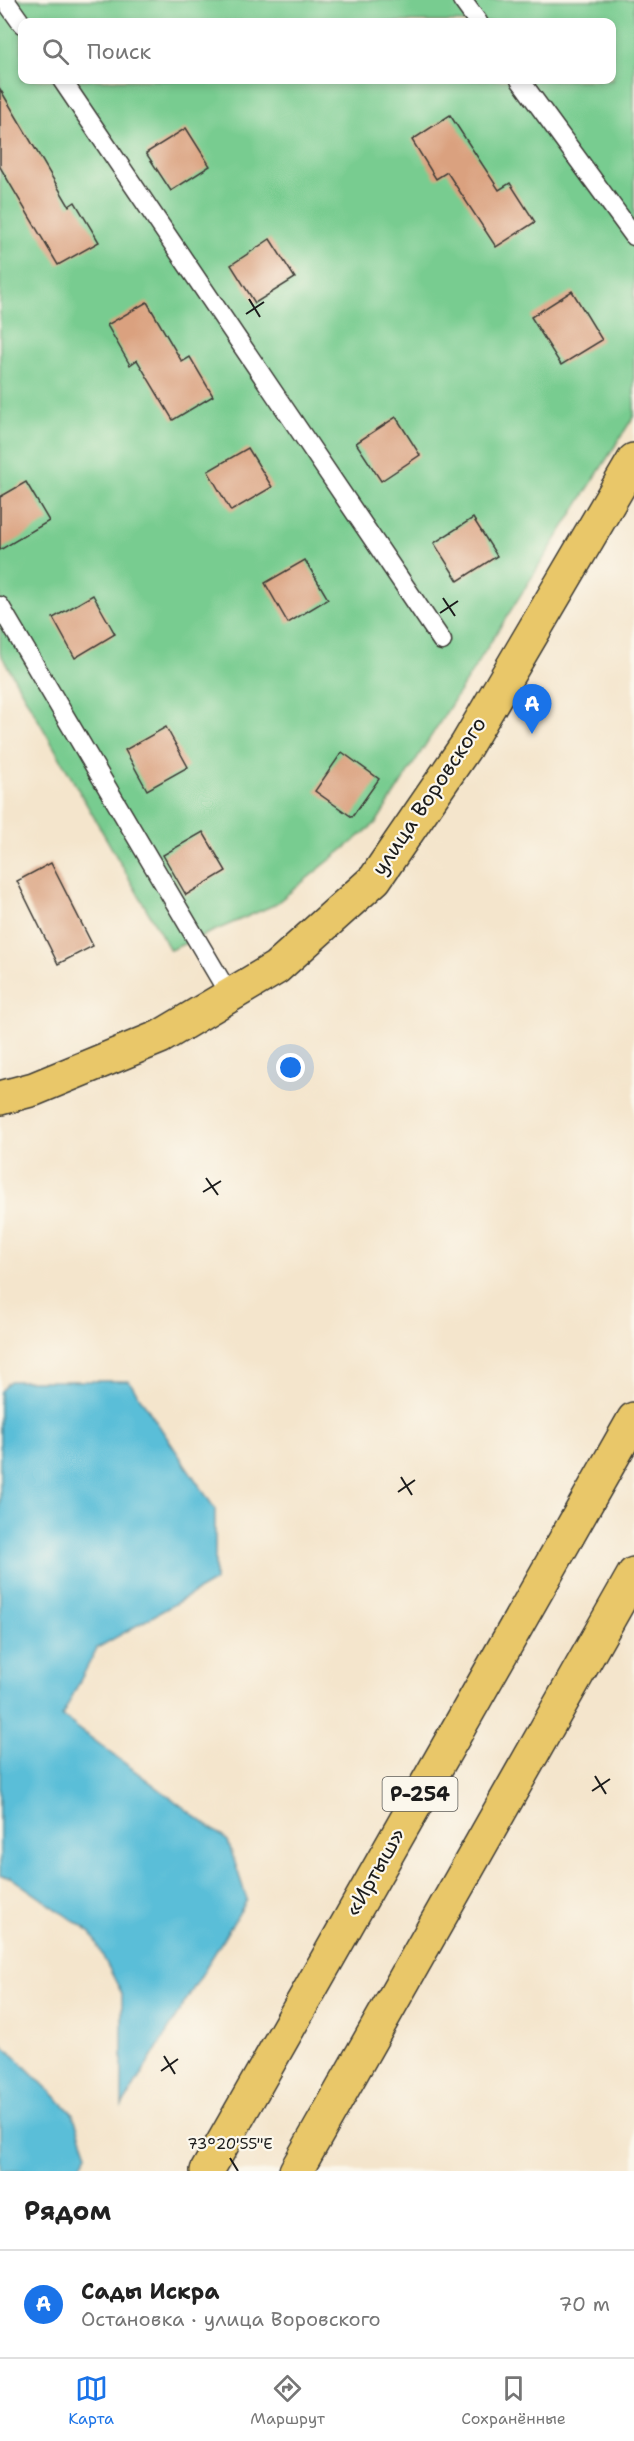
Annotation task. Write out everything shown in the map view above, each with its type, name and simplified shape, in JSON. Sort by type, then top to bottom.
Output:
[{"type":"main road","name":"улица Воровского","points":[[0,1098],[34,1089],[160,1037],[276,968],[375,879],[466,746],[634,460]]},
{"type":"main road","name":"«Иртыш»","points":[[207,2171],[634,1419]]},
{"type":"main road","points":[[296,2171],[634,1574]]},
{"type":"lane","points":[[5,0],[18,18]]},
{"type":"lane","points":[[462,0],[475,18]]},
{"type":"lane","points":[[65,84],[442,641]]},
{"type":"lane","points":[[523,84],[634,236]]},
{"type":"lane","points":[[0,606],[230,996]]},
{"type":"green space","points":[[0,0],[634,0],[634,416],[376,823],[274,905],[170,950],[0,653]]},
{"type":"water","points":[[10,1381],[129,1381],[215,1509],[215,1581],[97,1648],[62,1716],[228,1841],[247,1900],[122,2106],[122,1994],[91,1933],[10,1877],[0,1876],[0,1391]]},
{"type":"water","points":[[0,2042],[73,2114],[87,2154],[77,2171],[0,2171]]},
{"type":"building","points":[[0,89],[69,206],[75,202],[99,242],[58,265],[0,167]]},
{"type":"building","points":[[450,115],[499,190],[510,183],[535,222],[496,247],[447,172],[436,179],[412,140]]},
{"type":"building","points":[[186,128],[210,166],[171,191],[146,153]]},
{"type":"building","points":[[270,239],[295,278],[255,303],[231,265]]},
{"type":"building","points":[[572,291],[602,340],[561,365],[531,317]]},
{"type":"building","points":[[147,302],[182,362],[190,357],[213,396],[173,420],[137,360],[130,365],[107,325]]},
{"type":"building","points":[[396,417],[420,455],[381,481],[356,443]]},
{"type":"building","points":[[248,448],[272,487],[231,511],[208,471]]},
{"type":"building","points":[[26,482],[49,521],[0,550],[0,497]]},
{"type":"building","points":[[473,518],[497,556],[458,581],[434,543]]},
{"type":"building","points":[[305,560],[328,599],[288,623],[265,583]]},
{"type":"building","points":[[93,595],[115,634],[75,658],[53,618]]},
{"type":"building","points":[[166,727],[188,767],[147,790],[125,750]]},
{"type":"building","points":[[342,752],[379,779],[352,817],[315,791]]},
{"type":"building","points":[[203,832],[226,871],[186,895],[163,855]]},
{"type":"building","points":[[51,863],[93,946],[58,964],[17,881]]},
{"type":"place","name":"Сады Искра","points":[[532,734]]}]
